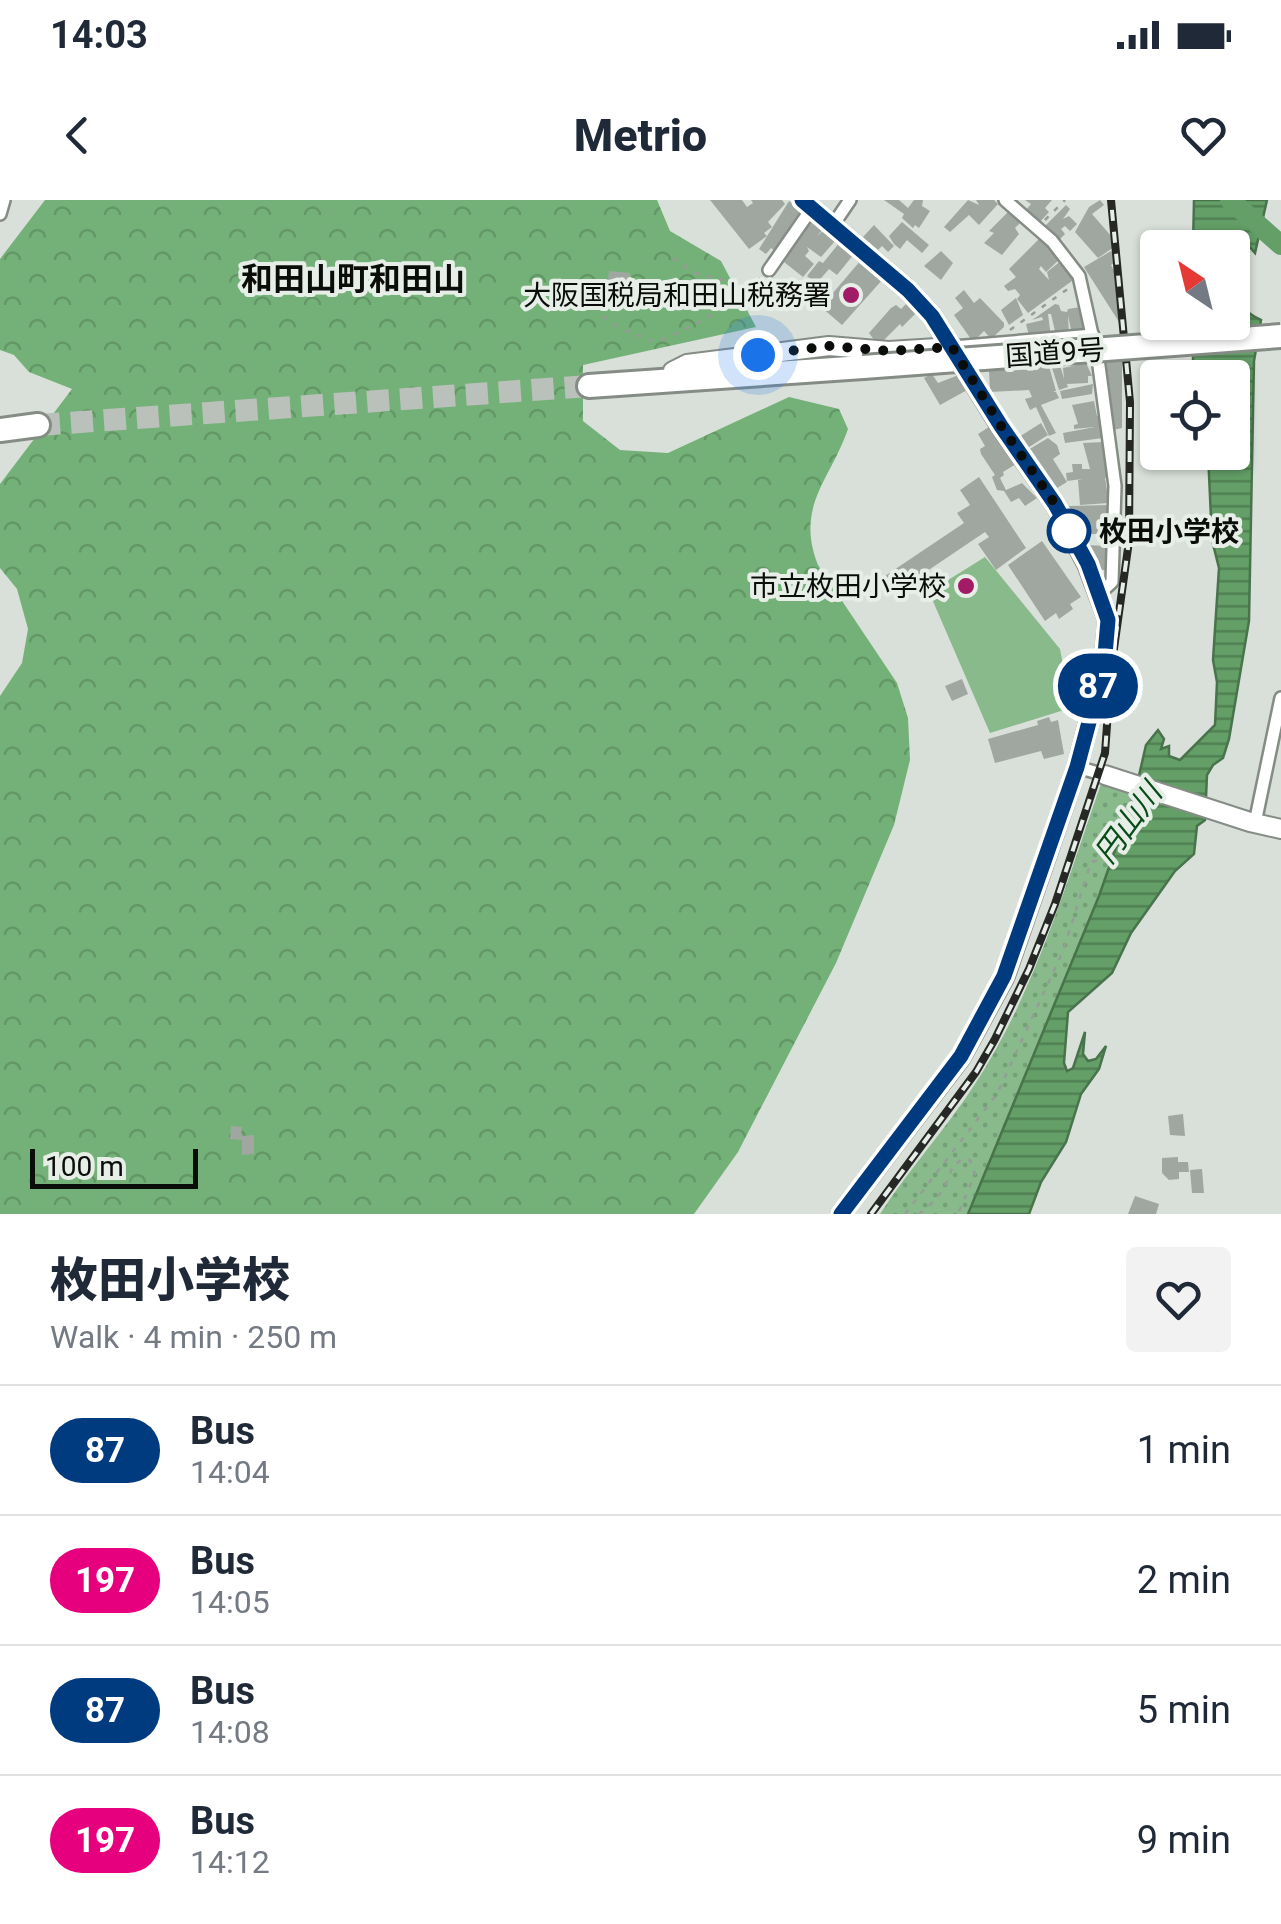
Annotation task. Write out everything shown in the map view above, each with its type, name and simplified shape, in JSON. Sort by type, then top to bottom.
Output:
[{"type":"highway","name":"国道9号","points":[[590,386],[1281,336]]},
{"type":"highway","points":[[0,430],[38,425]]},
{"type":"main road","points":[[807,204],[908,290],[932,316],[1055,504],[1100,592],[1108,620],[1104,666],[1077,767],[1004,976],[961,1056],[841,1214]]},
{"type":"main road","points":[[674,380],[673,371],[688,364],[829,346],[889,351],[952,347]]},
{"type":"main road","points":[[1104,775],[1281,829]]},
{"type":"street","points":[[0,214],[4,200]]},
{"type":"street","points":[[833,225],[850,200]]},
{"type":"street","points":[[1005,200],[1052,242],[1080,280],[1093,335],[1116,486],[1112,582],[1100,592]]},
{"type":"street","points":[[768,270],[807,204]]},
{"type":"street","points":[[952,347],[1093,335]]},
{"type":"street","points":[[1252,823],[1281,698]]},
{"type":"street","points":[[1077,767],[1104,775]]},
{"type":"path","points":[[1037,228],[1065,200]]},
{"type":"path","points":[[672,258],[695,273],[751,287]]},
{"type":"path","points":[[603,316],[618,328],[656,342],[687,329],[751,287],[768,270]]},
{"type":"path","points":[[989,345],[1080,280]]},
{"type":"path","points":[[905,1214],[997,1094],[1063,952],[1091,862],[1108,858],[1131,794]]},
{"type":"path","points":[[919,1214],[946,1185],[952,1166],[964,1159],[970,1160],[975,1174],[958,1214]]},
{"type":"shaded area","points":[[985,557],[1060,649],[1064,670],[1082,691],[1077,706],[990,733],[929,592]]},
{"type":"shaded area","points":[[1102,781],[1135,793],[1099,896],[968,1214],[880,1214],[975,1084],[1015,1012],[1048,937]]},
{"type":"green space","points":[[45,200],[657,200],[670,231],[721,261],[756,327],[583,365],[583,421],[620,450],[668,453],[789,397],[839,409],[848,429],[818,494],[810,526],[812,544],[818,565],[897,683],[908,718],[910,760],[894,825],[836,963],[738,1152],[694,1214],[0,1214],[0,696],[22,663],[28,629],[17,589],[0,568],[0,484],[72,389],[29,372],[14,355],[0,350],[0,259]]},
{"type":"water","points":[[1194,200],[1267,200],[1255,253],[1250,247],[1250,230],[1193,230]]},
{"type":"water","name":"円山川","points":[[1250,314],[1261,320],[1254,361],[1249,621],[1229,739],[1223,758],[1207,775],[1205,820],[1197,826],[1194,854],[1175,871],[1131,933],[1112,973],[1068,1012],[1064,1063],[1067,1071],[1073,1068],[1085,1032],[1083,1054],[1088,1061],[1096,1059],[1106,1046],[1099,1069],[1081,1094],[1066,1142],[1041,1182],[1029,1214],[968,1214],[1099,896],[1135,793],[1146,745],[1158,730],[1164,739],[1161,749],[1169,746],[1169,756],[1180,760],[1215,725],[1217,682],[1213,660],[1219,568],[1212,540],[1209,470],[1250,470],[1250,360],[1193,360],[1193,340],[1250,340]]},
{"type":"building","points":[[710,200],[742,200],[747,207],[753,203],[751,200],[782,200],[785,204],[768,222],[772,227],[764,233],[767,236],[749,249]]},
{"type":"building","points":[[884,200],[899,200],[908,208],[914,200],[923,200],[922,206],[930,211],[919,228],[913,228],[902,218],[904,214]]},
{"type":"building","points":[[968,200],[979,205],[976,200],[994,200],[998,204],[979,225],[969,215],[950,232],[944,227]]},
{"type":"building","points":[[1025,200],[1052,200],[1045,208],[1049,212],[1039,223],[1025,211],[1031,204]]},
{"type":"building","points":[[1100,200],[1104,205],[1092,214],[1112,237],[1114,247],[1098,258],[1075,232],[1089,207]]},
{"type":"building","points":[[789,201],[805,213],[777,253],[771,248],[766,254],[759,249]]},
{"type":"building","points":[[1066,205],[1070,209],[1063,219],[1069,216],[1077,224],[1070,231],[1065,226],[1061,229],[1065,234],[1057,242],[1043,228]]},
{"type":"building","points":[[1010,210],[1021,222],[1015,228],[1019,234],[1002,255],[984,243],[994,233],[989,231]]},
{"type":"building","points":[[812,218],[824,228],[817,236],[825,229],[836,240],[821,257],[807,247],[805,256],[814,264],[803,277],[784,262]]},
{"type":"building","points":[[902,222],[929,245],[922,253],[907,240],[900,249],[894,244],[889,236]]},
{"type":"building","points":[[874,225],[894,246],[888,252],[882,246],[878,250],[863,237]]},
{"type":"building","points":[[1041,237],[1061,258],[1046,272],[1041,266],[1039,269],[1049,280],[1047,272],[1062,260],[1076,278],[1028,313],[1017,299],[1020,295],[1015,289],[1008,291],[1004,286],[1016,277],[1009,269]]},
{"type":"building","points":[[840,242],[854,254],[837,275],[829,269],[816,284],[807,276]]},
{"type":"building","points":[[941,251],[953,263],[941,280],[924,266]]},
{"type":"building","points":[[1111,251],[1117,261],[1111,265],[1121,294],[1123,320],[1119,322],[1084,267]]},
{"type":"building","points":[[861,260],[883,279],[842,325],[821,307]]},
{"type":"building","points":[[609,271],[630,273],[631,283],[627,287],[616,286],[617,282],[608,280]]},
{"type":"building","points":[[771,276],[791,293],[780,309],[761,290]]},
{"type":"building","points":[[964,290],[974,303],[980,298],[1004,323],[991,339],[984,331],[973,342],[954,315],[963,308],[955,298]]},
{"type":"building","points":[[1016,298],[1023,315],[1009,325],[1001,310]]},
{"type":"building","points":[[907,303],[917,312],[877,344],[869,333],[891,308],[896,305],[901,309]]},
{"type":"building","points":[[1055,304],[1067,312],[1081,307],[1087,336],[1073,340],[1068,315],[1069,335],[1057,340],[1048,314],[1051,337],[1031,343],[1026,324],[1043,320],[1032,320]]},
{"type":"building","points":[[1122,361],[1122,428],[1113,430],[1103,363]]},
{"type":"building","points":[[1086,363],[1092,376],[1088,376],[1088,383],[1067,384],[1059,390],[1052,368],[1060,365],[1064,379],[1063,368]]},
{"type":"building","points":[[1049,366],[1056,391],[1053,392],[1059,398],[1041,405],[1056,433],[1049,436],[1036,407],[1030,410],[1025,399],[1032,397],[1029,390],[990,392],[989,371]]},
{"type":"building","points":[[932,374],[938,383],[961,374],[969,389],[940,405],[924,378]]},
{"type":"building","points":[[1093,384],[1092,394],[1062,399],[1060,391]]},
{"type":"building","points":[[1094,401],[1097,416],[1102,415],[1103,438],[1065,443],[1063,433],[1095,427],[1074,429],[1078,424],[1072,405]]},
{"type":"building","points":[[1041,423],[1048,435],[1026,449],[1019,437]]},
{"type":"building","points":[[992,425],[1016,464],[1000,478],[1006,490],[1022,483],[1037,498],[1025,506],[1019,498],[1011,502],[1004,491],[997,490],[992,477],[995,475],[981,454],[980,449],[985,446],[978,434]]},
{"type":"building","points":[[1048,438],[1057,445],[1060,454],[1053,459],[1067,482],[1052,491],[1028,450]]},
{"type":"building","points":[[1104,442],[1110,478],[1105,478],[1109,503],[1080,505],[1078,480],[1082,479],[1067,481],[1066,473],[1073,472],[1072,464],[1090,469],[1083,443]]},
{"type":"building","points":[[979,477],[1026,548],[996,570],[978,544],[989,537],[985,532],[893,594],[882,578],[964,523],[957,513],[970,505],[960,490]]},
{"type":"building","points":[[1108,505],[1105,534],[1081,534],[1074,519],[1081,517],[1069,517],[1069,506]]},
{"type":"building","points":[[1042,541],[1081,597],[1059,619],[1056,613],[1045,621],[1008,565]]},
{"type":"building","points":[[1086,545],[1107,546],[1106,570],[1097,570]]},
{"type":"building","points":[[962,679],[968,694],[952,701],[945,686]]},
{"type":"building","points":[[1049,717],[1051,722],[1058,720],[1064,754],[1044,759],[1041,751],[995,763],[988,739],[1038,725],[1037,721]]},
{"type":"building","points":[[1183,1114],[1185,1136],[1170,1135],[1168,1116]]},
{"type":"building","points":[[231,1126],[242,1127],[241,1136],[254,1135],[254,1154],[242,1155],[242,1140],[230,1139]]},
{"type":"building","points":[[1178,1157],[1178,1162],[1188,1162],[1189,1172],[1179,1172],[1179,1179],[1169,1180],[1162,1173],[1162,1158]]},
{"type":"building","points":[[1202,1169],[1204,1193],[1192,1193],[1190,1170]]},
{"type":"building","points":[[1135,1196],[1159,1204],[1156,1214],[1128,1214]]},
{"type":"waterway","points":[[1230,200],[1281,245]]},
{"type":"tunnel","points":[[38,425],[589,386]]},
{"type":"railway","points":[[871,1214],[976,1072],[995,1039],[1055,904],[1105,753],[1111,670],[1129,541],[1130,402],[1111,200]]},
{"type":"bus line","name":"87","points":[[802,200],[908,290],[932,316],[1055,504],[1088,564],[1108,620],[1104,666],[1077,767],[1004,976],[961,1056],[841,1214]]},
{"type":"place","name":"大阪国税局和田山税務署","points":[[851,295]]},
{"type":"place","name":"枚田小学校","points":[[1069,531]]},
{"type":"place","name":"市立枚田小学校","points":[[966,586]]},
{"type":"district","name":"和田山町和田山","points":[[353,279]]},
{"type":"route","points":[[758,355],[829,346],[889,351],[952,347],[1069,531]]}]
